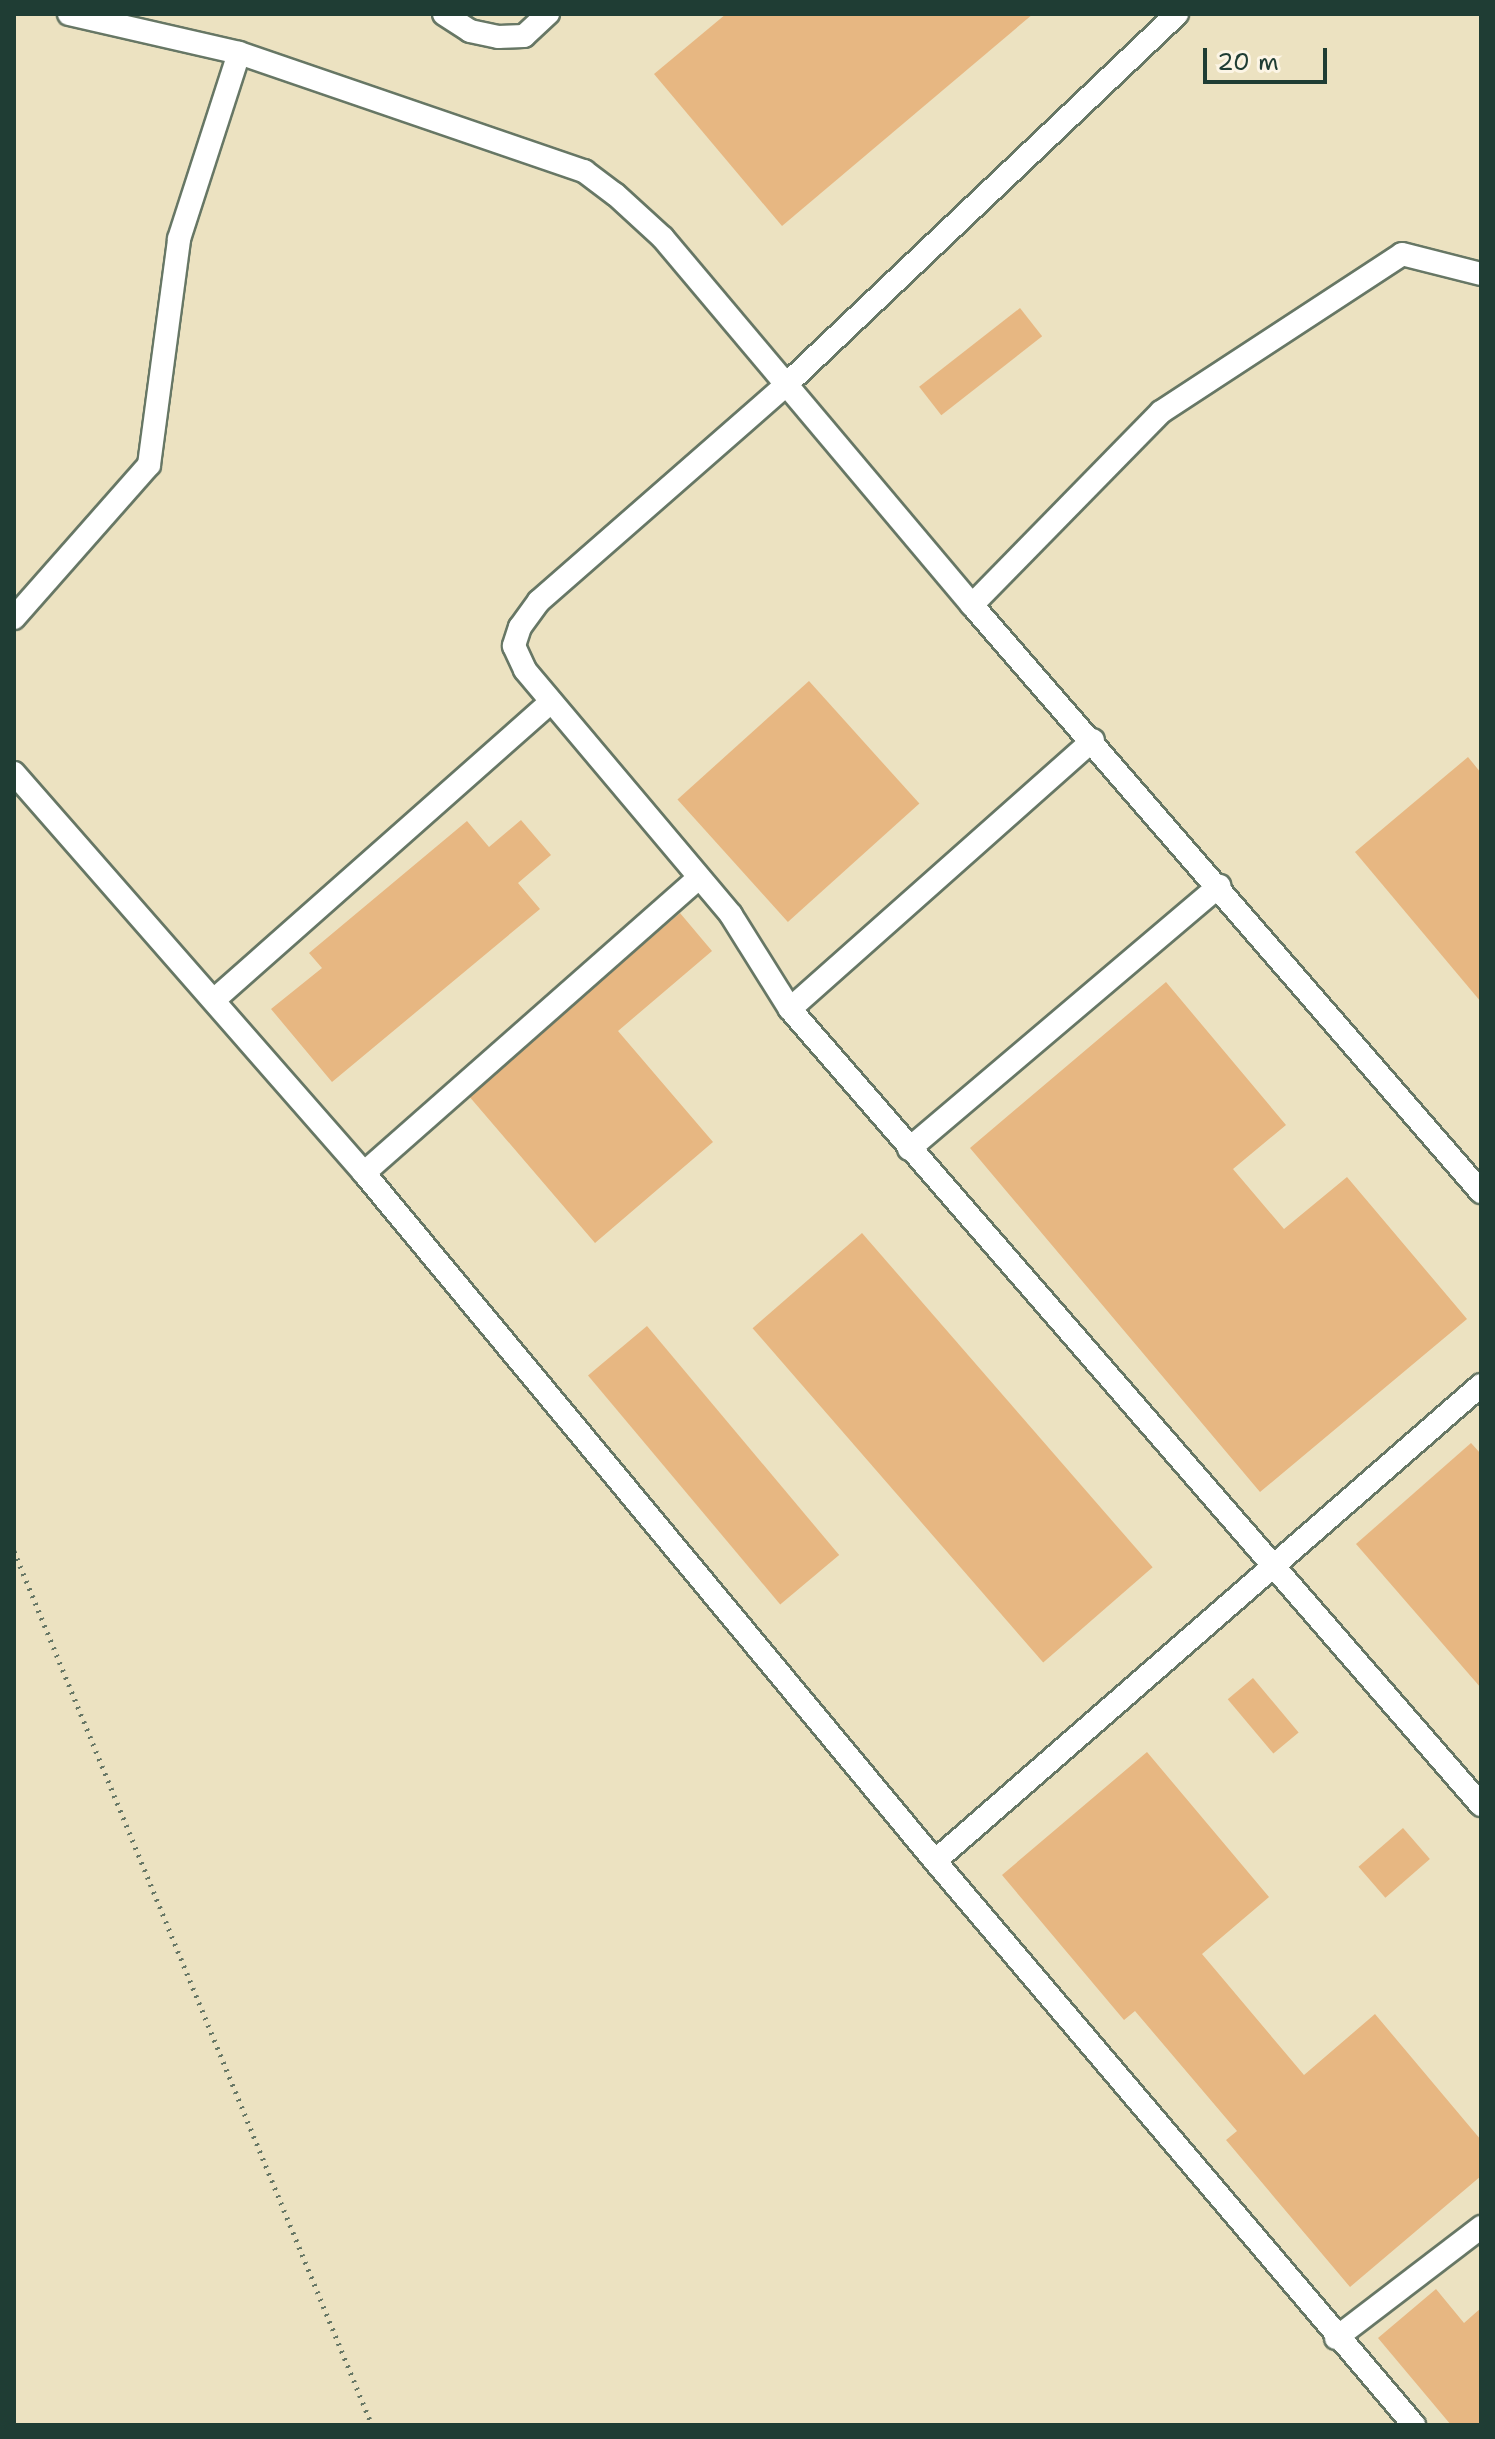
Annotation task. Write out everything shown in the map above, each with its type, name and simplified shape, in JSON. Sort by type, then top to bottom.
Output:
[{"type":"lane","points":[[69,14],[239,53],[584,171],[663,238],[972,605],[1093,740],[1481,1192]]},
{"type":"lane","points":[[444,14],[470,31],[498,37],[524,36],[548,14]]},
{"type":"lane","points":[[1177,14],[787,384],[539,601],[520,627],[514,646],[525,670],[731,915],[790,1009],[1271,1567],[1481,1805]]},
{"type":"lane","points":[[14,618],[149,465],[179,239],[239,53]]},
{"type":"lane","points":[[972,605],[1161,412],[1402,254],[1481,274]]},
{"type":"lane","points":[[214,1000],[551,702]]},
{"type":"lane","points":[[790,1009],[1093,740]]},
{"type":"lane","points":[[14,773],[364,1173],[935,1861],[1336,2338],[1414,2425]]},
{"type":"lane","points":[[364,1173],[699,878]]},
{"type":"lane","points":[[909,1149],[1219,886]]},
{"type":"lane","points":[[935,1861],[1481,1385]]},
{"type":"lane","points":[[1336,2338],[1481,2227]]},
{"type":"path","points":[[14,1551],[372,2425]]},
{"type":"building","points":[[726,14],[1033,14],[782,226],[654,74]]},
{"type":"building","points":[[1020,308],[1042,336],[941,415],[919,387]]},
{"type":"building","points":[[809,681],[919,804],[788,922],[677,799]]},
{"type":"building","points":[[1468,757],[1481,773],[1481,1002],[1355,852]]},
{"type":"building","points":[[521,820],[551,855],[518,883],[540,909],[332,1082],[271,1009],[322,968],[309,953],[467,821],[489,847]]},
{"type":"building","points":[[680,913],[712,951],[618,1031],[713,1142],[595,1243],[468,1095]]},
{"type":"building","points":[[1166,982],[1286,1125],[1233,1169],[1284,1229],[1347,1177],[1467,1319],[1260,1492],[970,1148]]},
{"type":"building","points":[[862,1233],[1153,1567],[1043,1662],[753,1328]]},
{"type":"building","points":[[647,1326],[839,1555],[780,1605],[588,1375]]},
{"type":"building","points":[[1471,1443],[1481,1454],[1481,1688],[1356,1544]]},
{"type":"building","points":[[1253,1678],[1299,1732],[1273,1754],[1228,1699]]},
{"type":"building","points":[[1147,1752],[1269,1897],[1202,1954],[1304,2075],[1375,2014],[1481,2140],[1481,2176],[1350,2287],[1226,2140],[1237,2131],[1135,2011],[1124,2020],[1002,1875]]},
{"type":"building","points":[[1403,1828],[1430,1859],[1385,1898],[1358,1867]]},
{"type":"building","points":[[1436,2289],[1464,2323],[1481,2308],[1481,2425],[1451,2425],[1378,2338]]}]
